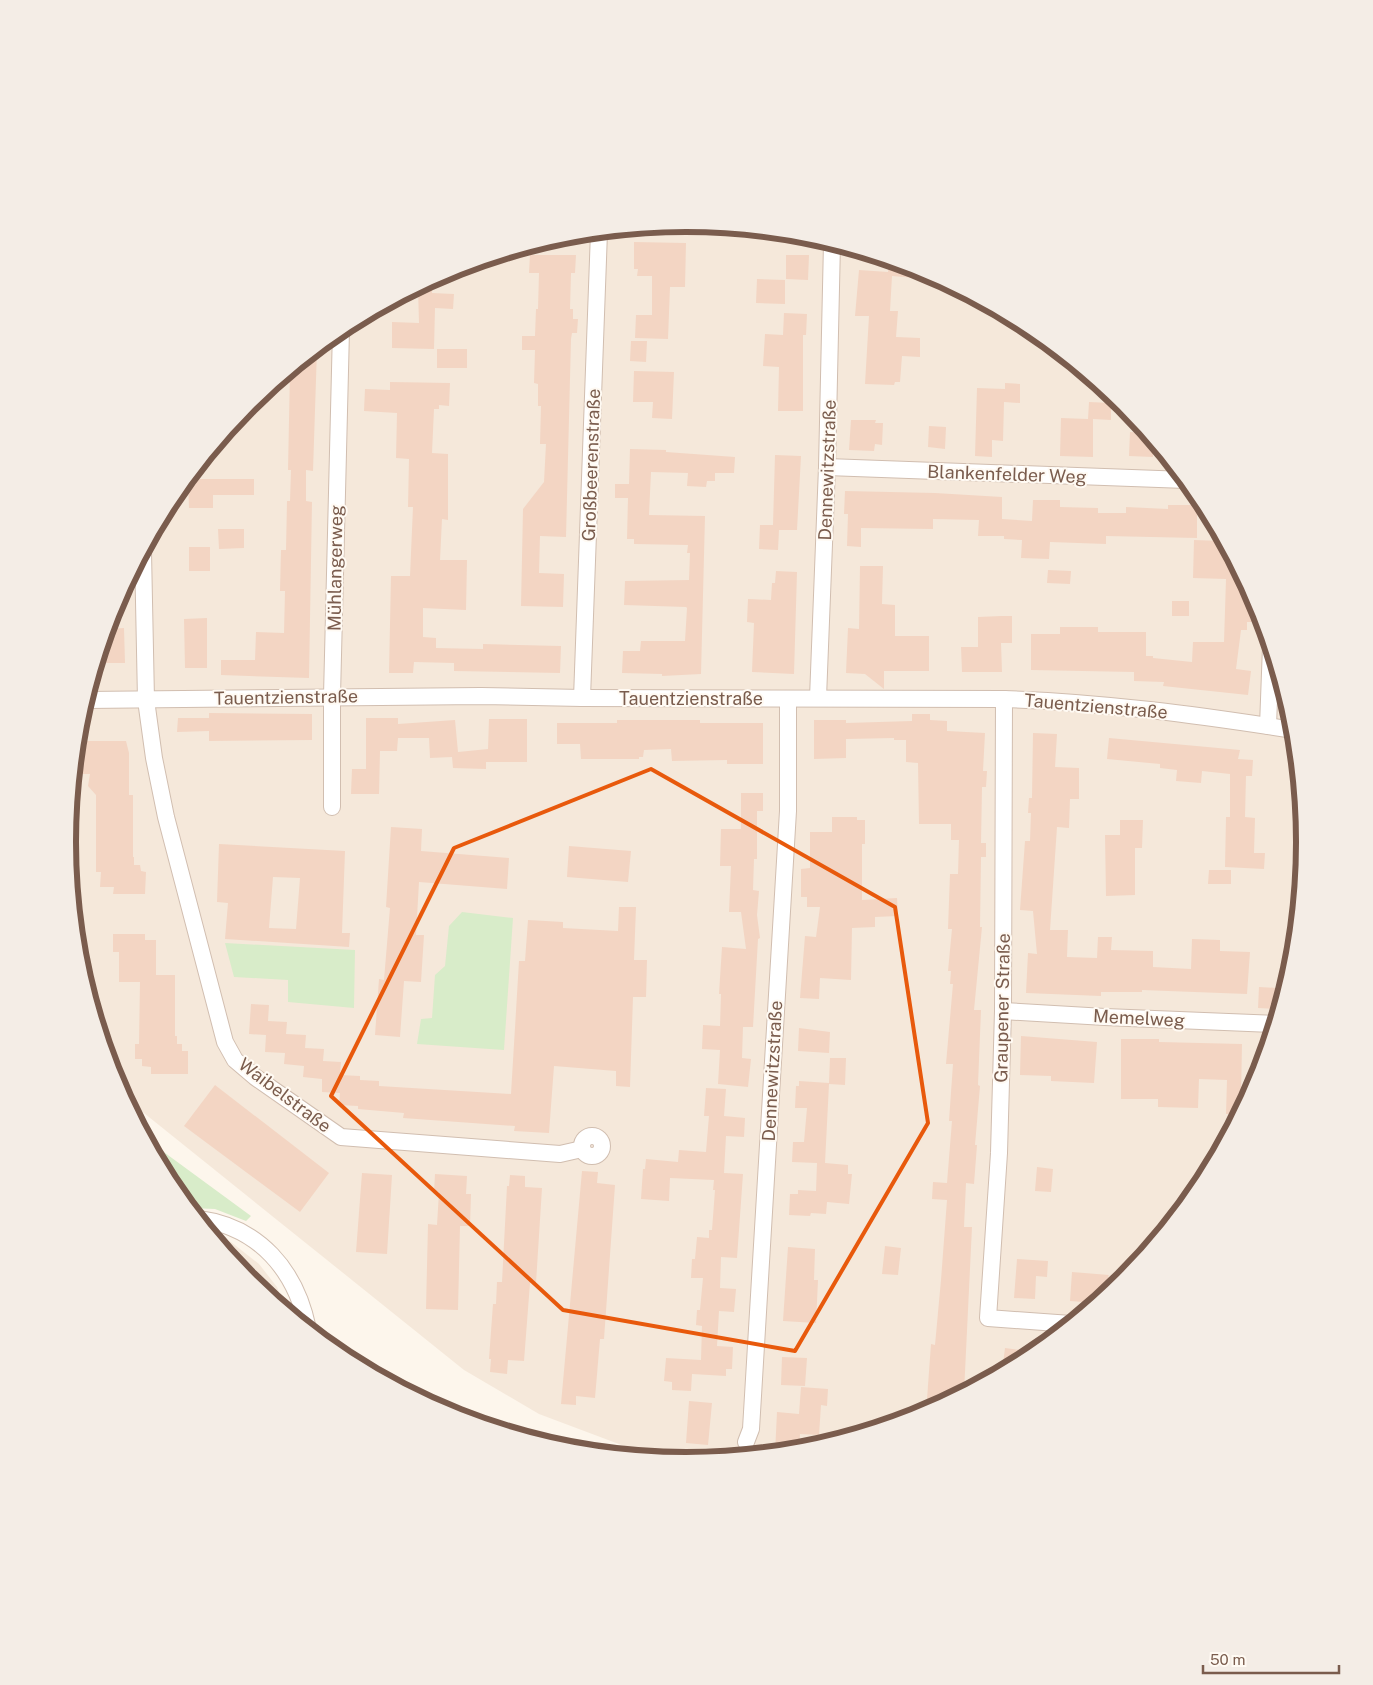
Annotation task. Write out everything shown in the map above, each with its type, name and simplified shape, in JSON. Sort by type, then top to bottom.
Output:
[{"type":"street","name":"Großbeerenstraße","points":[[582,698],[599,238]]},
{"type":"street","name":"Dennewitzstraße","points":[[818,698],[828,467],[832,250]]},
{"type":"street","name":"Mühlangerweg","points":[[332,807],[332,696],[341,339]]},
{"type":"street","name":"Blankenfelder Weg","points":[[828,467],[1177,480]]},
{"type":"street","points":[[143,565],[146,700]]},
{"type":"street","points":[[1268,726],[1270,666]]},
{"type":"street","name":"Tauentzienstraße","points":[[93,700],[332,696],[1004,699],[1074,701],[1139,707],[1286,729]]},
{"type":"street","name":"Dennewitzstraße","points":[[746,1442],[751,1429],[788,811],[788,698]]},
{"type":"street","name":"Graupener Straße","points":[[1004,699],[1003,1010],[1000,1152],[988,1318],[1062,1323]]},
{"type":"street","name":"Waibelstraße","points":[[146,700],[154,758],[166,817],[225,1042],[235,1060],[341,1137],[560,1154],[582,1149]]},
{"type":"street","name":"Memelweg","points":[[1003,1010],[1104,1017],[1269,1024]]},
{"type":"street","points":[[208,1221],[228,1225],[250,1235],[266,1249],[283,1268],[296,1291],[305,1318]]},
{"type":"highlighted area","points":[[651,769],[895,907],[928,1123],[795,1351],[563,1310],[331,1096],[454,848]]},
{"type":"shaded area","points":[[686,232],[766,237],[806,244],[844,253],[920,279],[992,314],[1026,335],[1058,358],[1118,411],[1171,471],[1194,503],[1215,537],[1250,609],[1276,685],[1285,723],[1292,763],[1297,842],[1292,922],[1285,962],[1276,1000],[1250,1076],[1215,1148],[1194,1182],[1171,1214],[1118,1274],[1058,1327],[1026,1350],[956,1390],[883,1420],[844,1432],[766,1448],[686,1453],[635,1450],[539,1414],[464,1370],[137,1107],[109,1039],[88,962],[81,922],[76,842],[81,763],[88,723],[97,685],[123,609],[158,537],[179,503],[202,471],[255,411],[315,358],[347,335],[381,314],[453,279],[529,253],[567,244],[607,237]]},
{"type":"shaded area","points":[[223,1239],[231,1242],[259,1264],[277,1287],[281,1298],[255,1274]]},
{"type":"green space","points":[[462,912],[513,918],[504,1050],[417,1044],[421,1019],[432,1018],[435,975],[445,966],[449,926]]},
{"type":"green space","points":[[225,943],[355,950],[354,1008],[288,1002],[288,980],[234,977]]},
{"type":"green space","points":[[158,1148],[251,1216],[246,1221],[215,1209],[198,1208]]},
{"type":"building","points":[[634,242],[686,243],[685,287],[670,287],[668,339],[635,338],[636,315],[652,315],[652,276],[637,276],[638,269],[634,269]]},
{"type":"building","points":[[530,255],[576,255],[575,273],[571,273],[570,309],[573,309],[573,319],[578,319],[577,333],[572,333],[571,339],[566,537],[540,536],[539,573],[564,574],[563,607],[521,606],[523,509],[544,482],[546,444],[540,444],[541,406],[538,406],[538,384],[534,383],[535,350],[522,350],[522,336],[535,336],[536,309],[538,309],[539,273],[529,273]]},
{"type":"building","points":[[786,255],[809,255],[808,280],[786,279]]},
{"type":"building","points":[[888,267],[918,278],[892,276],[890,311],[898,311],[896,337],[920,338],[920,357],[902,356],[900,382],[895,382],[894,385],[865,384],[869,316],[855,316],[859,270],[888,272]]},
{"type":"building","points":[[757,279],[785,280],[785,304],[756,303]]},
{"type":"building","points":[[432,288],[432,293],[454,294],[453,309],[435,308],[434,349],[392,348],[392,322],[419,323],[418,294]]},
{"type":"building","points":[[784,313],[807,314],[806,335],[803,335],[803,411],[778,411],[779,367],[763,366],[765,334],[783,335]]},
{"type":"building","points":[[631,341],[647,341],[646,362],[630,361]]},
{"type":"building","points":[[437,349],[467,349],[467,368],[437,368]]},
{"type":"building","points":[[317,357],[313,471],[306,470],[306,501],[312,502],[309,678],[221,675],[221,660],[255,660],[256,632],[284,633],[285,591],[280,591],[281,550],[286,550],[287,501],[290,501],[291,470],[288,470],[290,379]]},
{"type":"building","points":[[634,371],[674,372],[672,419],[652,418],[653,402],[633,402]]},
{"type":"building","points":[[390,382],[450,383],[449,406],[439,405],[439,409],[434,409],[432,453],[448,454],[448,520],[442,519],[440,560],[467,560],[466,610],[423,608],[423,637],[436,638],[436,648],[483,649],[483,644],[561,646],[560,673],[454,671],[454,663],[414,662],[413,673],[389,673],[391,576],[410,576],[413,507],[408,507],[409,459],[396,458],[397,413],[364,411],[365,389],[390,390]]},
{"type":"building","points":[[1005,383],[1020,384],[1020,403],[1004,402],[1003,441],[992,440],[992,457],[975,456],[977,388],[1005,389]]},
{"type":"building","points":[[1089,402],[1111,404],[1111,420],[1093,419],[1093,457],[1060,456],[1061,418],[1088,419]]},
{"type":"building","points":[[851,420],[876,420],[875,423],[883,423],[882,445],[875,444],[874,451],[849,450]]},
{"type":"building","points":[[929,426],[946,427],[945,449],[928,447]]},
{"type":"building","points":[[1130,432],[1138,432],[1153,450],[1153,457],[1129,456]]},
{"type":"building","points":[[630,449],[666,450],[666,452],[735,457],[734,473],[715,473],[715,481],[707,481],[706,487],[687,486],[688,473],[651,472],[649,515],[705,516],[701,674],[662,676],[662,674],[622,673],[623,651],[640,651],[641,641],[685,641],[687,608],[624,605],[625,581],[689,580],[690,553],[687,553],[688,545],[634,544],[634,539],[627,539],[628,498],[615,498],[615,484],[629,484]]},
{"type":"building","points":[[775,455],[801,456],[797,530],[779,530],[778,550],[759,549],[760,525],[773,525]]},
{"type":"building","points":[[196,479],[254,479],[254,495],[213,495],[213,508],[189,508],[188,490]]},
{"type":"building","points":[[845,491],[1002,497],[1002,519],[1032,521],[1033,500],[1060,500],[1060,507],[1098,508],[1098,513],[1126,513],[1126,507],[1168,509],[1168,505],[1195,505],[1197,508],[1197,538],[1106,536],[1106,544],[1050,542],[1049,559],[1021,558],[1022,540],[1004,539],[1004,536],[978,536],[979,520],[933,519],[933,529],[861,528],[861,547],[847,546],[848,514],[844,514]]},
{"type":"building","points":[[218,529],[244,529],[244,548],[219,549]]},
{"type":"building","points":[[1194,540],[1217,541],[1222,550],[1222,555],[1225,555],[1234,573],[1252,615],[1252,622],[1247,622],[1247,630],[1241,630],[1236,669],[1251,671],[1248,695],[1163,686],[1164,682],[1134,681],[1134,672],[1031,670],[1031,634],[1060,634],[1060,627],[1098,627],[1098,632],[1146,632],[1146,656],[1192,662],[1193,642],[1224,642],[1226,579],[1193,578]]},
{"type":"building","points":[[189,547],[210,547],[210,571],[189,571]]},
{"type":"building","points":[[860,566],[883,566],[882,604],[895,605],[895,636],[929,636],[929,671],[884,671],[884,689],[865,674],[846,673],[848,628],[859,629]]},
{"type":"building","points":[[1048,570],[1071,571],[1070,584],[1047,583]]},
{"type":"building","points":[[776,571],[797,572],[794,674],[752,672],[754,623],[747,622],[748,599],[771,600],[772,583],[775,583]]},
{"type":"building","points":[[1172,601],[1189,601],[1189,616],[1172,616]]},
{"type":"building","points":[[1012,616],[1012,643],[1001,643],[1002,672],[962,672],[961,647],[978,647],[978,617]]},
{"type":"building","points":[[207,618],[207,668],[185,668],[184,619]]},
{"type":"building","points":[[124,628],[125,663],[104,663],[109,646],[116,629]]},
{"type":"building","points":[[209,713],[312,714],[312,740],[209,741],[209,731],[177,732],[178,718],[209,718]]},
{"type":"building","points":[[912,714],[930,714],[930,720],[947,721],[947,731],[985,733],[983,771],[987,771],[986,787],[982,787],[981,843],[986,843],[986,857],[981,857],[980,927],[982,927],[974,1010],[981,1010],[978,1085],[980,1086],[974,1184],[966,1183],[964,1227],[972,1227],[964,1386],[927,1403],[931,1344],[935,1345],[947,1200],[932,1199],[933,1182],[947,1183],[952,1121],[949,1121],[953,1064],[946,1064],[953,984],[950,984],[951,971],[948,971],[952,929],[948,929],[950,874],[958,874],[959,840],[951,840],[951,824],[919,824],[918,763],[906,762],[906,740],[894,740],[894,738],[846,739],[846,758],[814,759],[814,720],[846,720],[846,723],[912,721]]},
{"type":"building","points":[[366,718],[398,718],[398,724],[455,720],[458,752],[488,749],[489,719],[527,719],[527,762],[486,762],[486,769],[453,768],[452,757],[430,758],[429,738],[398,738],[397,751],[380,751],[379,794],[351,794],[352,769],[366,769]]},
{"type":"building","points":[[617,720],[700,720],[700,723],[763,723],[763,764],[727,764],[727,760],[672,761],[671,749],[644,750],[643,757],[639,757],[639,759],[581,759],[580,744],[557,744],[557,723],[617,723]]},
{"type":"building","points":[[1033,733],[1057,734],[1055,767],[1079,768],[1079,799],[1070,799],[1069,828],[1057,827],[1050,930],[1068,930],[1067,957],[1097,958],[1098,937],[1112,937],[1111,950],[1153,951],[1153,967],[1191,969],[1192,939],[1220,940],[1220,951],[1250,952],[1247,994],[1142,990],[1142,992],[1101,992],[1101,996],[1026,993],[1028,953],[1037,954],[1033,911],[1020,910],[1025,841],[1030,841],[1031,813],[1028,813],[1029,798],[1032,798]]},
{"type":"building","points":[[1109,738],[1240,750],[1238,759],[1253,760],[1252,776],[1246,776],[1245,817],[1255,818],[1254,853],[1265,853],[1264,869],[1225,867],[1226,817],[1230,817],[1230,774],[1202,771],[1201,783],[1176,781],[1177,770],[1160,768],[1160,764],[1107,759]]},
{"type":"building","points":[[85,741],[126,741],[129,753],[129,795],[133,795],[133,857],[134,865],[140,865],[141,871],[146,872],[145,894],[113,894],[114,887],[100,887],[101,872],[96,872],[96,795],[88,786],[90,774],[80,774]]},
{"type":"building","points":[[741,793],[763,793],[763,811],[757,811],[757,859],[754,859],[753,890],[759,891],[757,915],[760,938],[758,939],[753,1027],[743,1027],[742,1058],[751,1059],[748,1087],[718,1084],[720,1050],[702,1049],[703,1025],[720,1026],[721,994],[719,994],[722,947],[746,949],[741,912],[729,912],[731,866],[720,866],[721,829],[741,829]]},
{"type":"building","points":[[832,817],[857,817],[857,820],[865,820],[865,844],[862,844],[862,900],[897,898],[898,916],[875,917],[875,927],[852,928],[851,980],[820,978],[819,999],[800,998],[805,936],[816,937],[820,907],[807,907],[807,897],[801,897],[801,869],[810,868],[810,832],[832,832]]},
{"type":"building","points":[[1120,820],[1143,820],[1142,848],[1135,848],[1135,895],[1106,896],[1105,835],[1120,835]]},
{"type":"building","points":[[391,827],[422,829],[421,851],[509,858],[507,889],[419,882],[416,935],[424,935],[421,982],[404,981],[400,1037],[375,1035],[379,979],[384,980],[390,908],[386,907]]},
{"type":"building","points":[[219,844],[345,851],[342,933],[350,933],[349,947],[225,939],[228,903],[217,902]],"holes":[[[273,877],[300,878],[296,929],[269,928]]]},
{"type":"building","points":[[569,846],[631,851],[628,882],[567,877]]},
{"type":"building","points":[[1209,870],[1231,870],[1231,884],[1208,884]]},
{"type":"building","points":[[619,907],[636,907],[634,960],[647,960],[646,997],[633,997],[630,1087],[616,1086],[616,1071],[554,1066],[549,1133],[514,1131],[515,1126],[403,1118],[404,1113],[358,1109],[358,1106],[339,1105],[340,1093],[322,1092],[322,1079],[303,1077],[304,1066],[284,1064],[285,1053],[265,1052],[266,1035],[249,1034],[251,1004],[269,1005],[268,1021],[287,1022],[286,1034],[306,1035],[305,1048],[324,1049],[323,1061],[341,1062],[340,1075],[360,1076],[360,1080],[379,1081],[379,1086],[511,1094],[519,961],[525,961],[528,920],[563,922],[563,928],[618,931]]},
{"type":"building","points":[[113,934],[145,934],[145,940],[156,940],[156,975],[175,975],[175,1036],[177,1036],[177,1044],[182,1044],[182,1051],[188,1051],[188,1074],[151,1074],[151,1067],[142,1066],[142,1059],[135,1059],[135,1044],[139,1044],[140,982],[119,982],[119,952],[113,952]]},
{"type":"building","points":[[1259,987],[1277,988],[1273,1009],[1258,1008]]},
{"type":"building","points":[[799,1028],[830,1032],[829,1053],[798,1051]]},
{"type":"building","points":[[1021,1036],[1097,1042],[1094,1083],[1051,1081],[1051,1076],[1020,1075]]},
{"type":"building","points":[[1121,1039],[1159,1039],[1159,1042],[1242,1044],[1241,1096],[1233,1114],[1226,1114],[1227,1080],[1199,1079],[1198,1108],[1158,1107],[1158,1099],[1121,1099]]},
{"type":"building","points":[[830,1058],[846,1058],[845,1085],[829,1084],[825,1163],[848,1165],[848,1174],[852,1174],[849,1204],[827,1202],[826,1214],[811,1213],[810,1216],[789,1215],[790,1194],[798,1194],[798,1190],[816,1191],[817,1163],[792,1162],[793,1142],[804,1142],[807,1108],[795,1108],[796,1086],[799,1086],[799,1081],[829,1083]]},
{"type":"building","points":[[215,1085],[329,1173],[300,1212],[184,1126]]},
{"type":"building","points":[[706,1088],[726,1089],[724,1116],[745,1118],[744,1137],[726,1136],[724,1173],[743,1174],[737,1258],[721,1257],[720,1288],[736,1289],[734,1312],[719,1311],[717,1346],[733,1347],[732,1369],[726,1369],[726,1376],[692,1374],[691,1391],[672,1390],[672,1382],[664,1381],[666,1358],[701,1360],[702,1326],[696,1325],[697,1310],[700,1310],[703,1278],[691,1278],[692,1259],[695,1259],[697,1237],[709,1238],[709,1230],[712,1230],[714,1180],[670,1178],[669,1201],[641,1199],[643,1169],[645,1169],[646,1159],[678,1162],[679,1150],[706,1152],[709,1116],[704,1116]]},
{"type":"building","points":[[1037,1167],[1053,1169],[1051,1192],[1035,1191]]},
{"type":"building","points":[[582,1171],[598,1172],[597,1183],[615,1185],[604,1339],[600,1339],[595,1398],[576,1396],[576,1405],[561,1404]]},
{"type":"building","points":[[362,1173],[392,1175],[387,1254],[356,1252]]},
{"type":"building","points":[[435,1174],[467,1176],[466,1194],[471,1194],[470,1226],[460,1226],[458,1310],[426,1309],[428,1224],[437,1225],[439,1192],[434,1192]]},
{"type":"building","points":[[510,1175],[525,1176],[525,1187],[542,1188],[536,1283],[530,1283],[524,1361],[508,1360],[507,1374],[490,1372],[491,1359],[489,1359],[493,1304],[496,1304],[497,1282],[502,1282],[507,1186],[509,1186]]},
{"type":"building","points":[[885,1246],[901,1248],[898,1275],[882,1274]]},
{"type":"building","points":[[788,1247],[815,1249],[814,1280],[818,1280],[816,1323],[783,1321]]},
{"type":"building","points":[[1017,1259],[1048,1261],[1047,1277],[1036,1276],[1035,1299],[1014,1298]]},
{"type":"building","points":[[1072,1272],[1109,1275],[1108,1277],[1114,1277],[1087,1302],[1070,1301]]},
{"type":"building","points":[[1005,1348],[1025,1351],[1003,1364]]},
{"type":"building","points":[[782,1357],[807,1358],[805,1386],[781,1385]]},
{"type":"building","points":[[801,1387],[828,1389],[827,1406],[821,1405],[819,1435],[800,1434],[799,1442],[775,1446],[777,1412],[799,1414]]},
{"type":"building","points":[[689,1401],[712,1403],[708,1445],[686,1443]]}]
